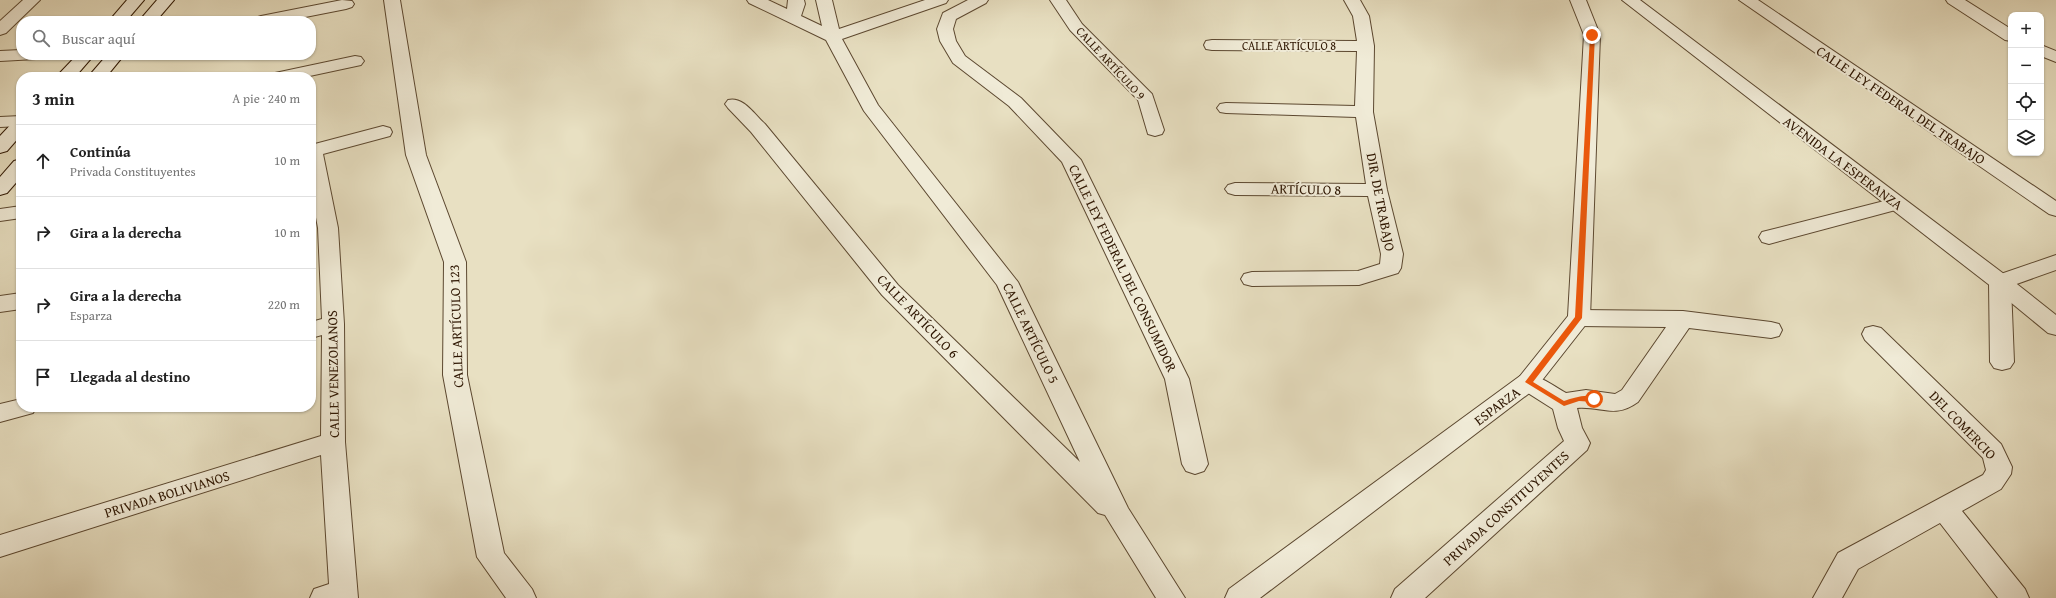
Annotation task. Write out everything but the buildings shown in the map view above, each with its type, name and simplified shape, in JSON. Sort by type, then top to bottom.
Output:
[{"type":"street","points":[[0,30],[32,0]]},
{"type":"street","points":[[122,16],[136,0]]},
{"type":"street","points":[[152,16],[166,0]]},
{"type":"street","name":"CALLE ARTÍCULO 123","points":[[392,0],[416,155],[455,262],[455,375],[490,557],[522,598]]},
{"type":"street","points":[[755,0],[833,37],[940,0]]},
{"type":"street","points":[[792,18],[797,4],[796,0]]},
{"type":"street","name":"CALLE ARTÍCULO 5","points":[[824,0],[833,37],[870,107],[1007,282],[1118,515],[1171,598]]},
{"type":"street","name":"CALLE LEY FEDERAL DEL CONSUMIDOR","points":[[980,0],[949,16],[945,28],[948,41],[959,59],[1016,102],[1071,160],[1177,379],[1195,464]]},
{"type":"street","name":"CALLE ARTÍCULO 9","points":[[1058,0],[1076,27],[1146,98],[1156,130]]},
{"type":"street","name":"DIR. DE TRABAJO","points":[[1252,279],[1359,278],[1390,268],[1392,254],[1378,190],[1364,112],[1366,46],[1362,16],[1352,0]]},
{"type":"street","points":[[1578,0],[1592,35],[1579,318],[1683,318],[1771,330]]},
{"type":"street","name":"AVENIDA LA ESPERANZA","points":[[1630,0],[2000,282],[2056,327]]},
{"type":"street","name":"CALLE LEY FEDERAL DEL TRABAJO","points":[[1747,0],[2056,210]]},
{"type":"street","points":[[1954,0],[2008,34]]},
{"type":"street","points":[[287,16],[346,4]]},
{"type":"street","name":"CALLE ARTÍCULO 8","points":[[1212,45],[1366,46]]},
{"type":"street","points":[[2044,51],[2056,57]]},
{"type":"street","points":[[0,56],[16,55]]},
{"type":"street","points":[[70,72],[81,60]]},
{"type":"street","points":[[101,72],[112,60]]},
{"type":"street","points":[[304,72],[355,61]]},
{"type":"street","name":"CALLE ARTÍCULO 6","points":[[734,104],[758,128],[890,290],[1118,515]]},
{"type":"street","points":[[1226,108],[1364,112]]},
{"type":"street","points":[[0,122],[16,121]]},
{"type":"street","points":[[0,147],[16,129]]},
{"type":"street","points":[[316,150],[383,132]]},
{"type":"street","points":[[0,189],[16,171]]},
{"type":"street","name":"ARTÍCULO 8","points":[[1235,188],[1378,190]]},
{"type":"street","name":"CALLE VENEZOLANOS","points":[[316,196],[319,230],[333,324],[333,442],[337,596]]},
{"type":"street","points":[[1769,237],[1896,204]]},
{"type":"street","points":[[0,215],[16,213]]},
{"type":"street","points":[[2002,362],[2000,282],[2056,262]]},
{"type":"street","points":[[0,304],[16,302]]},
{"type":"street","name":"ESPARZA","points":[[1239,598],[1528,382],[1579,318]]},
{"type":"street","points":[[1528,382],[1564,404],[1578,399],[1594,399],[1606,403],[1622,402],[1630,396],[1683,318]]},
{"type":"street","points":[[316,329],[333,324]]},
{"type":"street","name":"DEL COMERCIO","points":[[1873,334],[1992,451],[2000,464],[1999,474],[1992,482],[1944,508]]},
{"type":"street","name":"PRIVADA CONSTITUYENTES","points":[[1405,598],[1578,443],[1570,428],[1564,404]]},
{"type":"street","points":[[0,413],[16,409]]},
{"type":"street","name":"PRIVADA BOLIVIANOS","points":[[0,546],[333,442]]},
{"type":"street","points":[[1827,598],[1848,562],[1944,508],[2015,598]]},
{"type":"route","points":[[1592,35],[1579,318],[1528,382],[1564,404],[1578,399],[1594,399]]}]
